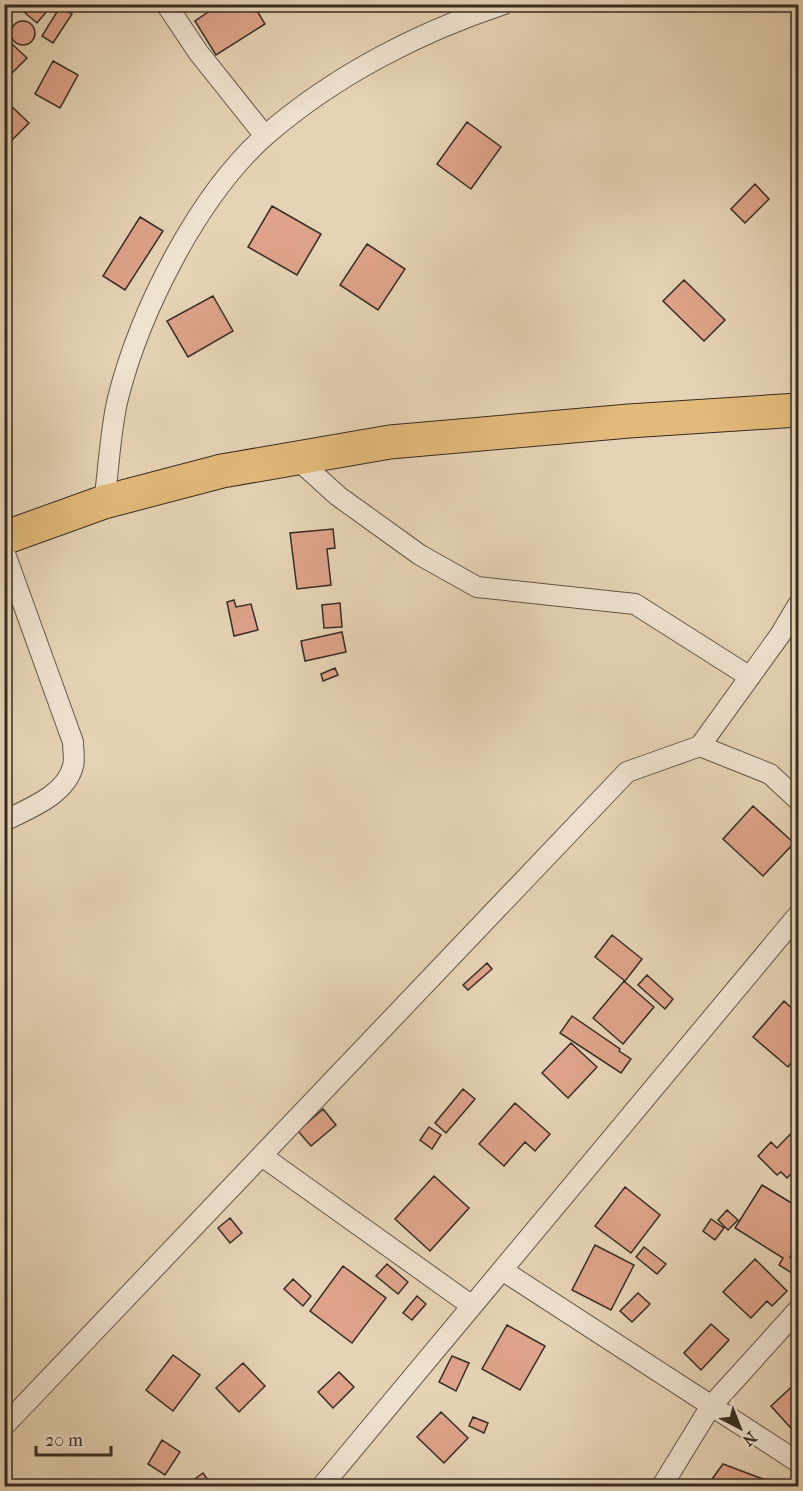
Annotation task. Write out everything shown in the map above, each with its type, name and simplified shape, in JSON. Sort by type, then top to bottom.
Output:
[{"type":"highway","points":[[4,538],[105,502],[222,471],[390,442],[628,421],[798,410]]},
{"type":"street","points":[[166,4],[198,51],[265,136]]},
{"type":"street","points":[[105,502],[117,399],[136,341],[165,272],[223,182],[265,136],[326,90],[405,44],[504,4]]},
{"type":"street","points":[[296,458],[338,496],[420,555],[477,587],[635,604],[750,677]]},
{"type":"street","points":[[4,551],[74,742],[73,767],[60,787],[41,802],[4,821]]},
{"type":"street","points":[[4,1426],[627,772],[700,746],[798,605]]},
{"type":"street","points":[[700,746],[770,774],[798,800]]},
{"type":"street","points":[[324,1485],[798,915]]},
{"type":"street","points":[[262,1156],[472,1306]]},
{"type":"street","points":[[502,1270],[798,1462]]},
{"type":"street","points":[[662,1486],[711,1406],[798,1310]]},
{"type":"building","points":[[31,4],[53,4],[37,23],[24,12]]},
{"type":"building","points":[[220,4],[253,4],[265,24],[216,55],[195,21]]},
{"type":"building","points":[[60,7],[72,14],[53,43],[42,36]]},
{"type":"building","points":[[23,21],[31,25],[35,33],[31,41],[23,45],[15,41],[11,33],[15,25]]},
{"type":"building","points":[[12,44],[27,58],[5,80],[4,52]]},
{"type":"building","points":[[53,61],[78,75],[60,108],[35,94]]},
{"type":"building","points":[[4,99],[29,123],[10,142],[4,136]]},
{"type":"building","points":[[467,122],[501,147],[471,189],[437,164]]},
{"type":"building","points":[[755,184],[769,199],[745,223],[731,209]]},
{"type":"building","points":[[272,206],[321,234],[297,275],[248,247]]},
{"type":"building","points":[[140,217],[163,231],[125,290],[103,276]]},
{"type":"building","points":[[367,244],[405,269],[378,310],[340,285]]},
{"type":"building","points":[[684,280],[725,320],[704,341],[663,301]]},
{"type":"building","points":[[213,296],[233,331],[188,357],[167,321]]},
{"type":"building","points":[[333,529],[335,548],[327,549],[331,585],[297,589],[290,533]]},
{"type":"building","points":[[234,600],[236,607],[251,604],[258,630],[234,636],[227,602]]},
{"type":"building","points":[[340,603],[342,627],[324,628],[322,605]]},
{"type":"building","points":[[342,632],[346,652],[305,661],[301,641]]},
{"type":"building","points":[[335,668],[338,675],[323,681],[321,674]]},
{"type":"building","points":[[753,806],[794,843],[763,876],[723,839]]},
{"type":"building","points":[[612,935],[642,959],[625,981],[595,957]]},
{"type":"building","points":[[487,963],[492,969],[468,990],[463,985]]},
{"type":"building","points":[[647,975],[673,999],[665,1009],[638,985]]},
{"type":"building","points":[[624,981],[654,1007],[623,1044],[593,1018]]},
{"type":"building","points":[[784,1001],[798,1014],[798,1054],[788,1067],[753,1037]]},
{"type":"building","points":[[572,1016],[631,1059],[621,1073],[560,1033]]},
{"type":"building","points":[[571,1043],[597,1067],[568,1098],[542,1073]]},
{"type":"building","points":[[463,1089],[475,1099],[446,1133],[435,1123]]},
{"type":"building","points":[[515,1103],[550,1134],[535,1151],[525,1142],[504,1166],[479,1144]]},
{"type":"building","points":[[323,1109],[336,1125],[311,1146],[298,1131]]},
{"type":"building","points":[[798,1126],[798,1167],[787,1178],[781,1172],[777,1175],[758,1156],[771,1142],[777,1148]]},
{"type":"building","points":[[429,1127],[441,1135],[432,1149],[420,1140]]},
{"type":"building","points":[[434,1176],[469,1208],[430,1251],[395,1219]]},
{"type":"building","points":[[762,1185],[798,1207],[798,1243],[790,1257],[798,1262],[795,1275],[779,1265],[783,1258],[735,1228]]},
{"type":"building","points":[[625,1187],[660,1215],[631,1253],[595,1226]]},
{"type":"building","points":[[727,1210],[738,1220],[728,1230],[718,1220]]},
{"type":"building","points":[[230,1218],[242,1233],[230,1243],[218,1228]]},
{"type":"building","points":[[711,1219],[724,1228],[715,1240],[703,1231]]},
{"type":"building","points":[[595,1245],[634,1265],[611,1310],[572,1290]]},
{"type":"building","points":[[644,1247],[666,1264],[657,1274],[636,1257]]},
{"type":"building","points":[[755,1259],[787,1291],[772,1306],[767,1301],[751,1318],[723,1292]]},
{"type":"building","points":[[387,1264],[408,1282],[398,1294],[376,1276]]},
{"type":"building","points":[[343,1266],[386,1298],[352,1343],[310,1311]]},
{"type":"building","points":[[293,1279],[311,1296],[303,1306],[284,1289]]},
{"type":"building","points":[[638,1293],[650,1304],[632,1322],[620,1311]]},
{"type":"building","points":[[417,1296],[426,1304],[412,1320],[403,1313]]},
{"type":"building","points":[[711,1324],[729,1340],[701,1370],[684,1353]]},
{"type":"building","points":[[507,1325],[545,1346],[520,1390],[482,1369]]},
{"type":"building","points":[[173,1355],[200,1375],[173,1411],[146,1390]]},
{"type":"building","points":[[452,1356],[469,1363],[456,1391],[439,1382]]},
{"type":"building","points":[[243,1363],[265,1386],[239,1412],[216,1388]]},
{"type":"building","points":[[339,1372],[354,1387],[333,1408],[318,1392]]},
{"type":"building","points":[[798,1381],[798,1433],[797,1435],[771,1406]]},
{"type":"building","points":[[441,1412],[468,1438],[444,1463],[417,1437]]},
{"type":"building","points":[[473,1417],[488,1423],[484,1433],[469,1426]]},
{"type":"building","points":[[162,1440],[180,1452],[165,1475],[148,1464]]},
{"type":"building","points":[[723,1464],[771,1482],[768,1486],[707,1486]]},
{"type":"building","points":[[203,1473],[212,1486],[185,1486]]}]
